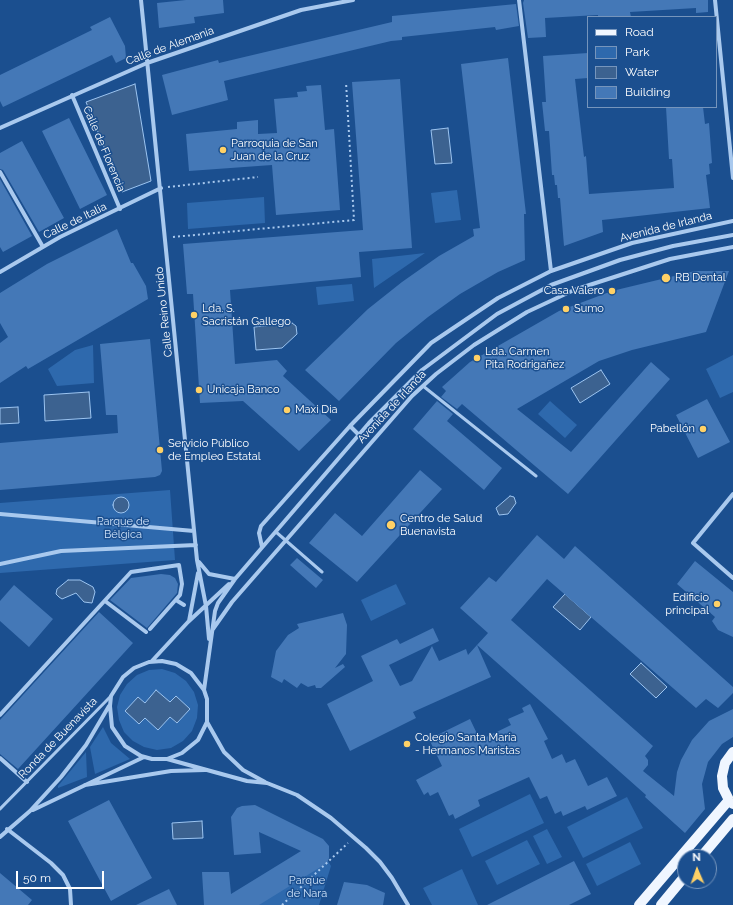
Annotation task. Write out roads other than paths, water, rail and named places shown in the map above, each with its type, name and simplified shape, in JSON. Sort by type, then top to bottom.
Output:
[{"type":"main road","points":[[639,905],[731,802],[723,788],[722,776],[725,763],[733,752]]},
{"type":"main road","points":[[708,849],[733,819]]},
{"type":"main road","points":[[661,905],[677,886]]},
{"type":"street","name":"Calle Reino Unido","points":[[141,0],[166,238],[194,531],[199,571],[206,606],[209,644]]},
{"type":"street","name":"Calle de Alemania","points":[[0,128],[147,63],[301,10],[353,0]]},
{"type":"street","points":[[519,0],[551,271]]},
{"type":"street","points":[[715,0],[717,16]]},
{"type":"street","points":[[717,20],[733,178]]},
{"type":"street","name":"Calle de Florencia","points":[[72,96],[120,209]]},
{"type":"street","points":[[0,172],[43,247]]},
{"type":"street","name":"Calle de Italia","points":[[0,272],[43,247],[161,188]]},
{"type":"street","name":"Avenida de Irlanda","points":[[262,547],[259,533],[261,526],[350,426],[431,343],[498,298],[551,271],[632,243],[733,221]]},
{"type":"street","name":"Avenida de Irlanda","points":[[151,662],[188,622],[235,579],[385,406],[422,370],[497,314],[538,291],[578,274],[620,260],[673,246],[733,235]]},
{"type":"street","name":"Avenida de Irlanda","points":[[213,629],[232,602],[374,438],[423,386],[474,345],[527,312],[574,290],[670,259],[733,247]]},
{"type":"street","name":"Avenida de Irlanda","points":[[350,426],[359,435]]},
{"type":"street","points":[[733,494],[693,543],[733,578]]},
{"type":"street","points":[[0,514],[194,531]]},
{"type":"street","points":[[0,564],[61,551],[196,545]]},
{"type":"street","points":[[198,560],[203,569],[209,574],[235,579]]},
{"type":"street","points":[[0,715],[131,572],[179,565],[182,584],[180,595],[150,629]]},
{"type":"street","name":"Calle Reino Unido","points":[[188,622],[199,571]]},
{"type":"street","name":"Avenida de Irlanda","points":[[204,690],[209,644],[213,629],[215,611],[235,579]]},
{"type":"street","points":[[176,600],[184,605]]},
{"type":"street","points":[[105,601],[146,632]]},
{"type":"street","name":"Ronda de Buenavista","points":[[167,759],[182,753],[191,747],[202,733],[207,722],[207,699],[204,690],[191,673],[176,664],[162,661],[151,662],[134,668],[123,676],[111,696],[111,723],[118,738],[129,750],[152,759],[167,759],[247,781],[267,783]]},
{"type":"street","name":"Ronda de Buenavista","points":[[0,837],[7,829],[30,811],[86,745],[110,706]]},
{"type":"street","name":"Ronda de Buenavista","points":[[207,722],[224,752],[243,770],[267,783],[297,795],[354,836],[380,862],[392,878],[408,905]]},
{"type":"street","name":"Ronda de Buenavista","points":[[30,811],[144,757]]},
{"type":"street","points":[[0,758],[27,782]]},
{"type":"street","name":"Ronda de Buenavista","points":[[85,786],[171,771],[190,769],[215,771]]},
{"type":"street","points":[[7,829],[52,863],[63,875],[70,889],[71,905]]},
{"type":"lane","points":[[423,386],[536,476]]},
{"type":"lane","points":[[276,532],[322,572]]},
{"type":"lane","name":"Ronda de Buenavista","points":[[0,809],[111,696]]},
{"type":"water","points":[[135,84],[151,181],[122,192],[86,102]]},
{"type":"water","points":[[448,128],[452,163],[435,164],[431,130]]},
{"type":"water","points":[[292,323],[296,326],[297,334],[282,348],[256,350],[254,327]]},
{"type":"water","points":[[601,370],[610,384],[580,403],[571,388]]},
{"type":"water","points":[[89,392],[91,418],[45,421],[44,395]]},
{"type":"water","points":[[18,407],[19,423],[0,424],[0,408]]},
{"type":"water","points":[[510,496],[514,497],[516,503],[508,514],[499,515],[496,508]]},
{"type":"water","points":[[121,497],[127,499],[129,505],[127,511],[121,513],[115,511],[113,505],[115,499]]},
{"type":"water","points":[[68,580],[80,580],[93,587],[95,592],[92,603],[84,602],[76,593],[62,599],[59,597],[56,594],[57,589]]},
{"type":"water","points":[[565,594],[591,617],[580,630],[553,607]]},
{"type":"water","points":[[641,663],[667,687],[656,698],[630,674]]},
{"type":"water","points":[[156,690],[170,702],[176,696],[190,709],[177,723],[170,717],[158,730],[145,718],[139,724],[125,711],[138,697],[145,703]]},
{"type":"water","points":[[202,821],[203,838],[173,839],[172,823]]},
{"type":"place","name":"Parroquia de San Juan de la Cruz","points":[[223,150]]},
{"type":"place","name":"RB Dental","points":[[666,278]]},
{"type":"place","name":"Casa Valero","points":[[612,291]]},
{"type":"place","name":"Sumo","points":[[566,309]]},
{"type":"place","name":"Lda. S. Sacristán Gallego","points":[[194,315]]},
{"type":"place","name":"Lda. Carmen Pita Rodrigañez","points":[[477,358]]},
{"type":"place","name":"Unicaja Banco","points":[[199,390]]},
{"type":"place","name":"Maxi Dia","points":[[287,410]]},
{"type":"place","name":"Pabellón","points":[[703,429]]},
{"type":"place","name":"Servicio Público de Empleo Estatal","points":[[160,450]]},
{"type":"place","name":"Centro de Salud Buenavista","points":[[391,525]]},
{"type":"place","name":"Edificio principal","points":[[717,604]]},
{"type":"place","name":"Colegio Santa María - Hermanos Maristas","points":[[407,744]]},
{"type":"park label","name":"Parque de Bélgica","points":[[123,528]]},
{"type":"park label","name":"Parque de Nara","points":[[307,887]]}]
